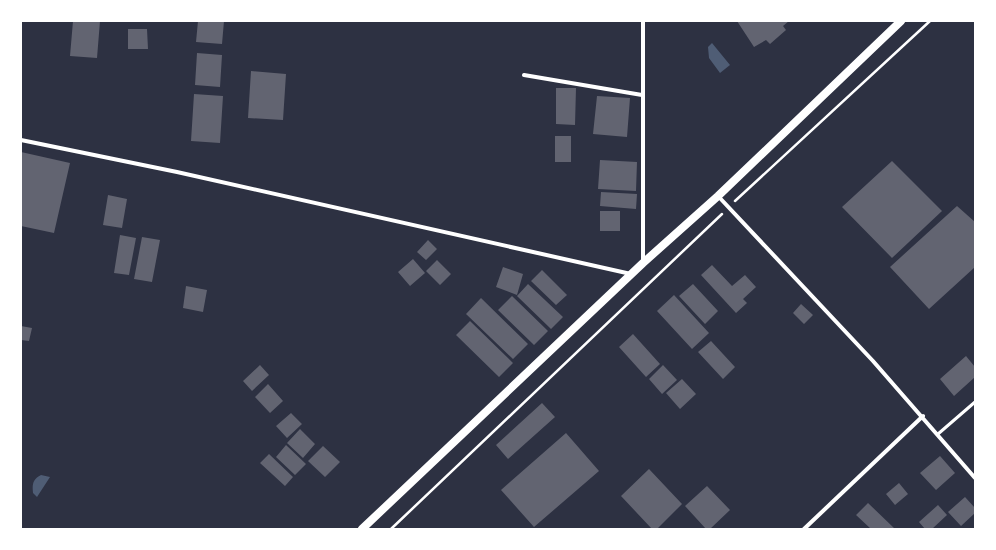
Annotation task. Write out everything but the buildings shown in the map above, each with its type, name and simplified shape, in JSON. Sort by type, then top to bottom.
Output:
[{"type":"main road","points":[[362,529],[643,262],[718,196],[901,21]]},
{"type":"street","points":[[643,21],[643,262]]},
{"type":"street","points":[[524,74],[642,95]]},
{"type":"street","points":[[21,140],[177,172],[631,274]]},
{"type":"street","points":[[718,196],[873,360],[923,416],[975,478]]},
{"type":"street","points":[[804,529],[923,416]]},
{"type":"lane","points":[[938,434],[975,402]]},
{"type":"path","points":[[391,529],[729,207],[930,21]]},
{"type":"water","points":[[712,43],[730,65],[720,73],[709,58],[708,47]]},
{"type":"water","points":[[41,475],[50,477],[37,497],[33,493],[33,484],[36,478]]}]
